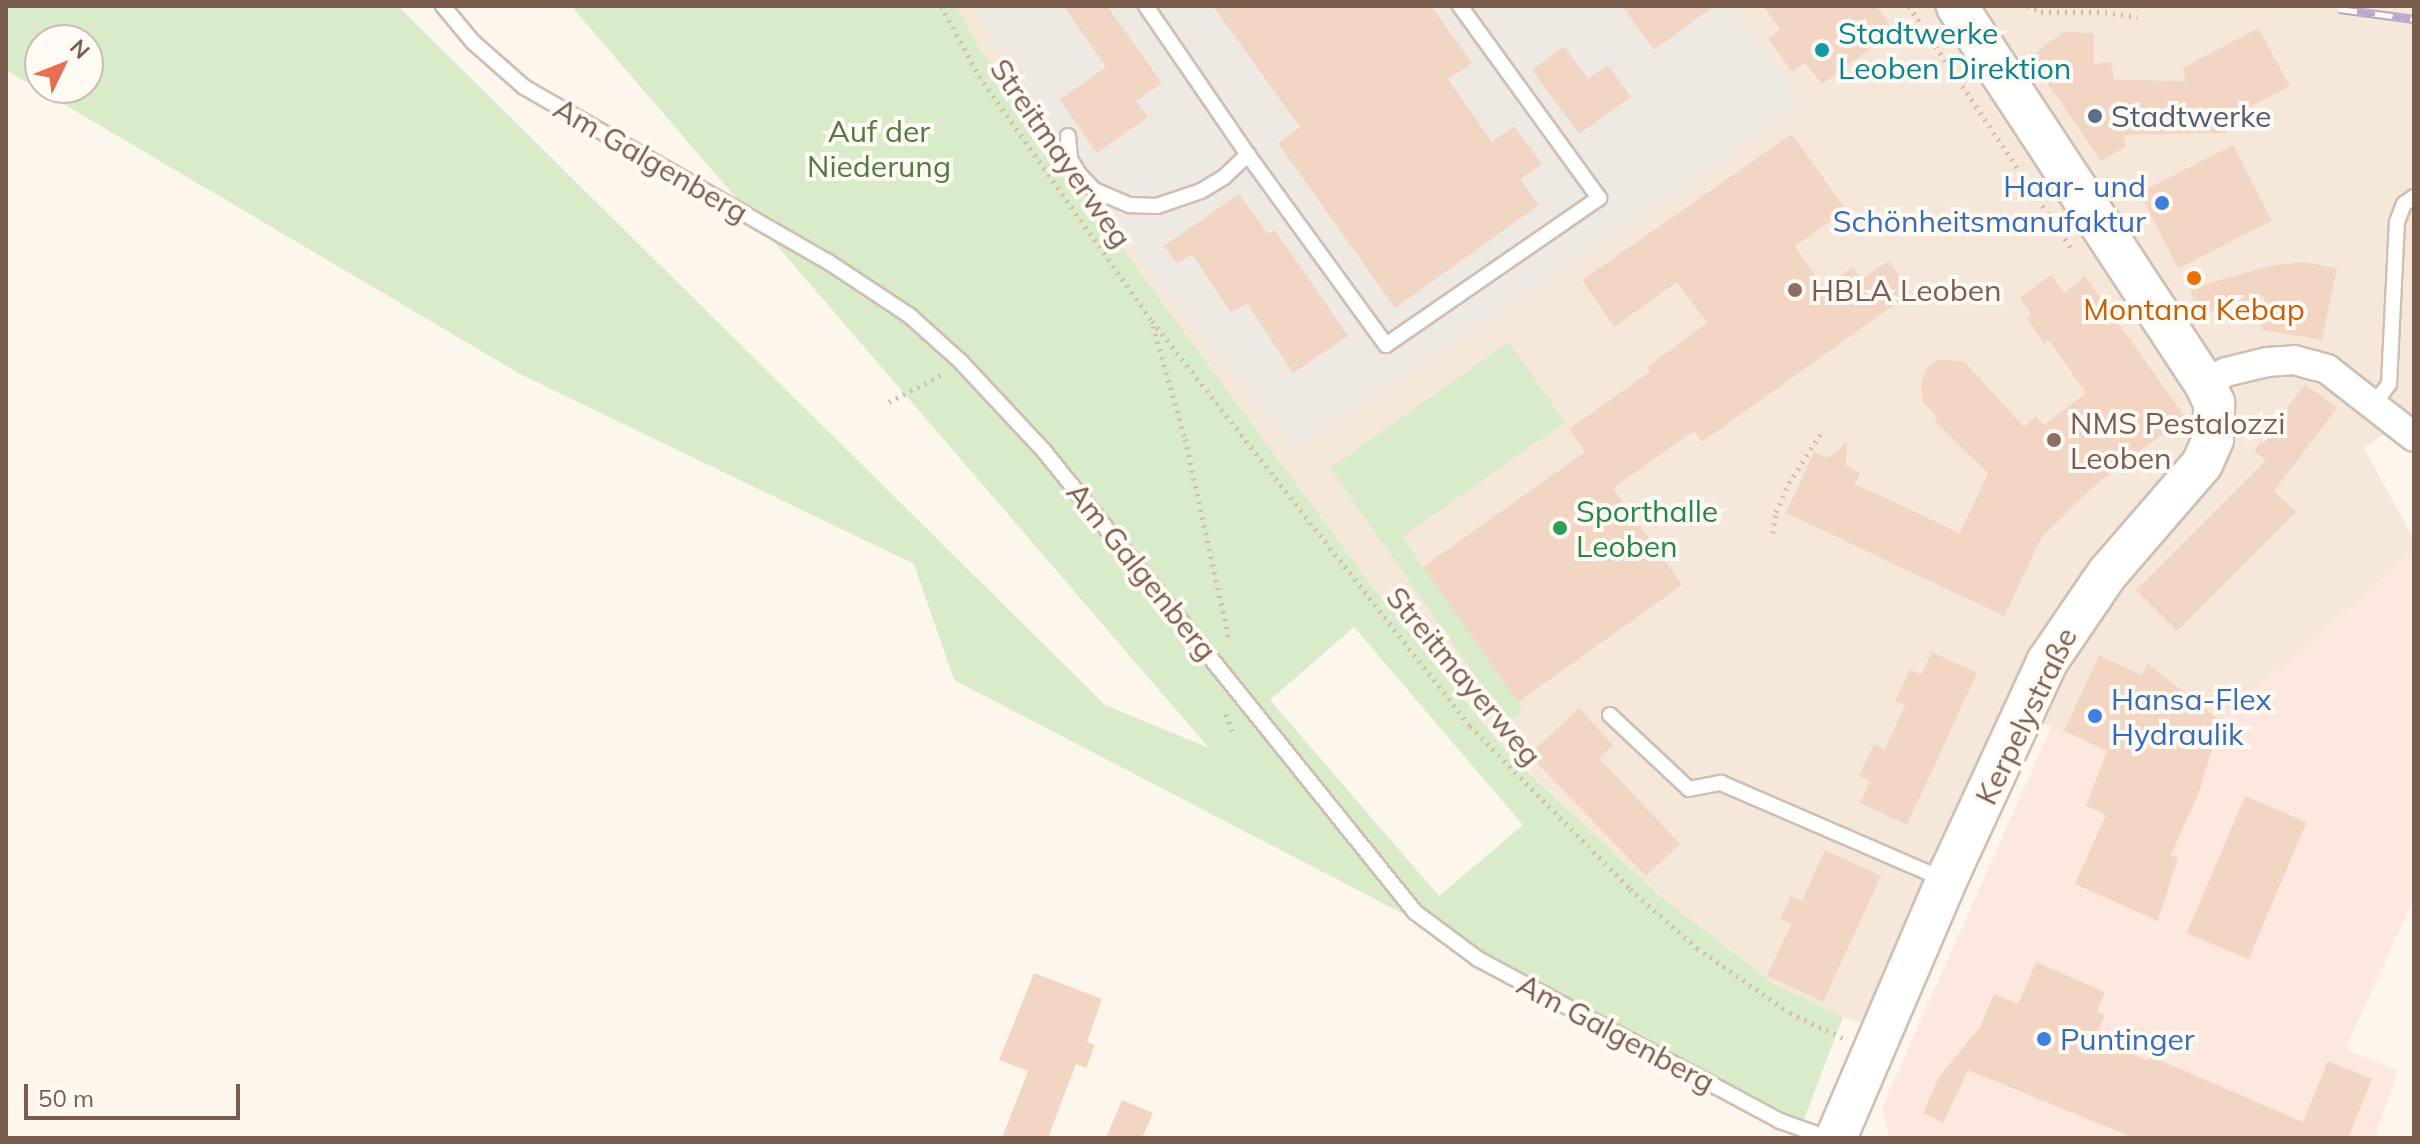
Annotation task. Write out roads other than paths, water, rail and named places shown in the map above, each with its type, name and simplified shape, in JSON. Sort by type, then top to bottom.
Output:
[{"type":"main road","name":"Kerpelystraße","points":[[1836,1138],[1872,1050],[2047,662],[2107,574],[2202,464],[2213,439],[2214,403],[2205,384],[1957,6]]},
{"type":"street","points":[[2205,384],[2226,372],[2267,362],[2294,360],[2327,369],[2414,437]]},
{"type":"lane","name":"Am Galgenberg","points":[[443,6],[473,42],[524,87],[827,261],[910,316],[961,362],[1044,451],[1415,912],[1478,959],[1780,1121],[1828,1138]]},
{"type":"lane","points":[[1146,6],[1248,155],[1386,345],[1599,198],[1460,6]]},
{"type":"lane","points":[[1068,136],[1070,159],[1079,174],[1094,190],[1130,205],[1157,206],[1201,191],[1224,177],[1248,155]]},
{"type":"lane","points":[[2374,404],[2389,384],[2397,222],[2404,204],[2414,197]]},
{"type":"lane","points":[[1610,715],[1689,789],[1721,783],[1947,881]]},
{"type":"railway","points":[[2339,9],[2414,19]]},
{"type":"place","name":"Stadtwerke Leoben Direktion","points":[[1822,50]]},
{"type":"place","name":"Stadtwerke","points":[[2095,116]]},
{"type":"place","name":"Haar- und Schönheitsmanufaktur","points":[[2162,203]]},
{"type":"place","name":"Montana Kebap","points":[[2194,278]]},
{"type":"place","name":"HBLA Leoben","points":[[1795,290]]},
{"type":"place","name":"NMS Pestalozzi Leoben","points":[[2054,440]]},
{"type":"place","name":"Sporthalle Leoben","points":[[1560,528]]},
{"type":"place","name":"Hansa-Flex Hydraulik","points":[[2095,716]]},
{"type":"place","name":"Puntinger","points":[[2044,1039]]},
{"type":"park label","name":"Auf der Niederung","points":[[879,148]]}]
